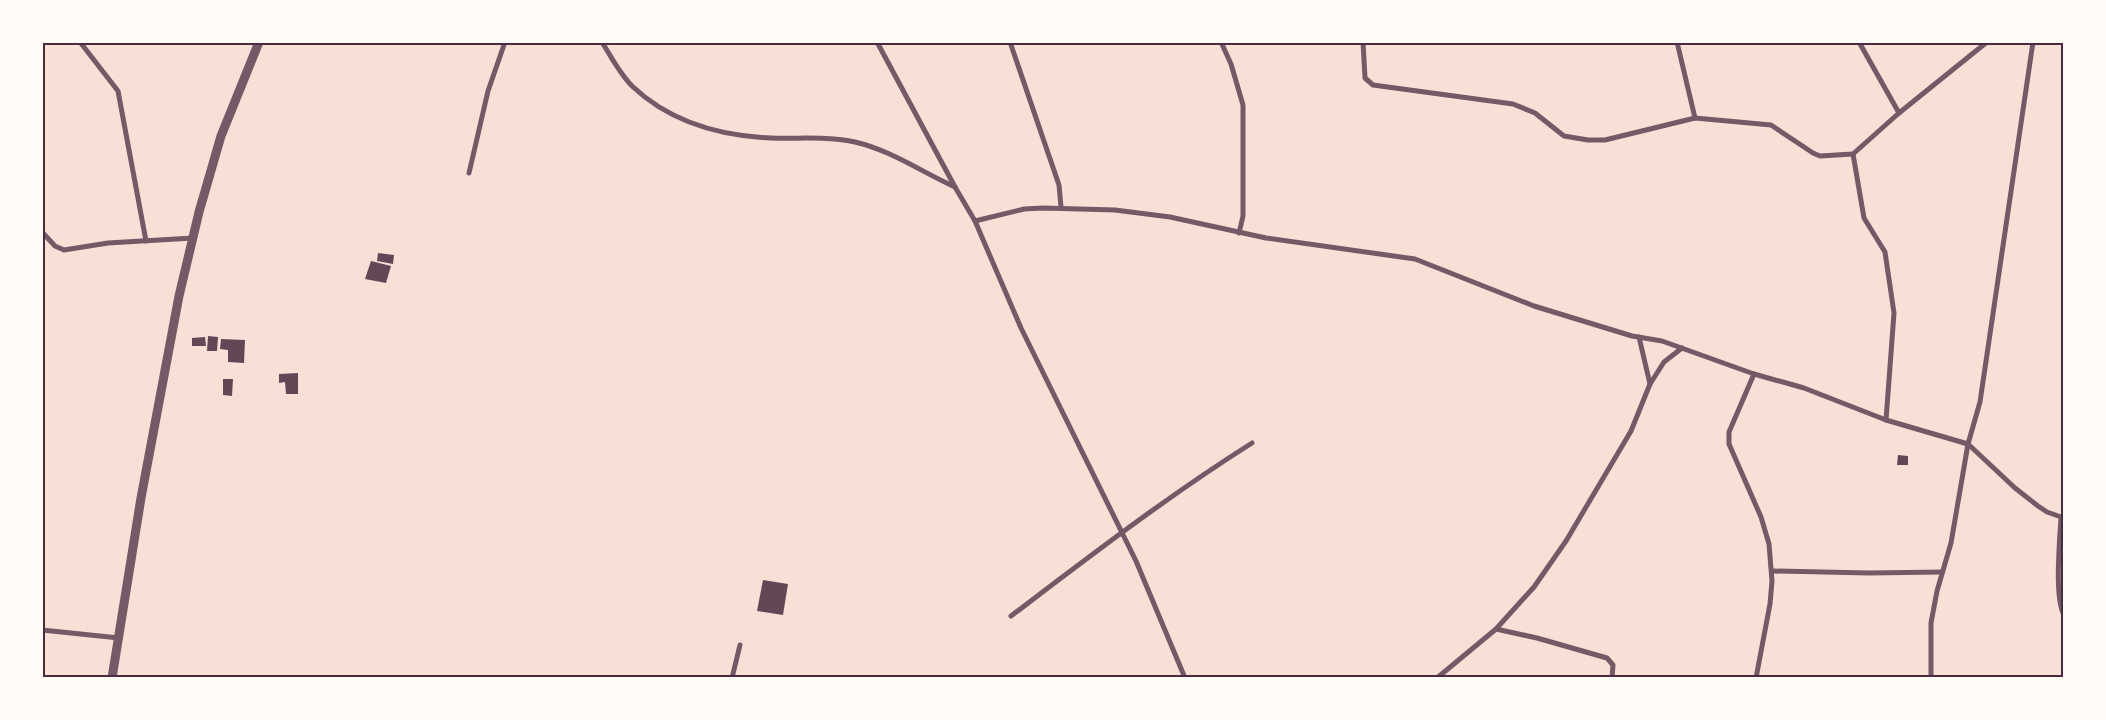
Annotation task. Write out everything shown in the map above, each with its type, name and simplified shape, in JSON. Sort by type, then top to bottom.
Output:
[{"type":"street","points":[[80,42],[118,91],[146,241]]},
{"type":"street","points":[[112,678],[141,498],[193,238],[209,172],[218,145],[259,42]]},
{"type":"street","points":[[469,173],[488,91],[505,42]]},
{"type":"street","points":[[602,42],[612,60],[631,85],[654,103],[693,124],[726,134],[853,142],[878,149],[955,187]]},
{"type":"street","points":[[877,42],[898,77],[955,187],[975,221],[1021,328],[1136,561],[1185,678]]},
{"type":"street","points":[[1010,42],[1059,185],[1061,207]]},
{"type":"street","points":[[1221,42],[1231,64],[1243,104],[1243,216],[1239,233]]},
{"type":"street","points":[[1363,42],[1366,78],[1373,85],[1513,104],[1536,113],[1564,136],[1588,140],[1605,140],[1695,118],[1771,125],[1820,156],[1853,154],[1898,113],[1987,42]]},
{"type":"street","points":[[1677,42],[1695,118]]},
{"type":"street","points":[[1859,42],[1898,113]]},
{"type":"street","points":[[1931,678],[1931,623],[1942,572],[1951,543],[1968,444],[1980,402],[2033,42]]},
{"type":"street","points":[[1853,154],[1864,218],[1885,252],[1894,313],[1886,420]]},
{"type":"street","points":[[975,221],[1024,209],[1061,207],[1114,210],[1170,217],[1239,233],[1415,259],[1534,306],[1682,348],[1754,374],[1804,388],[1886,420],[1968,444],[2015,488],[2048,512],[2062,517],[2059,589],[2061,610],[2064,614]]},
{"type":"street","points":[[42,232],[55,246],[64,250],[193,238]]},
{"type":"street","points":[[1639,337],[1650,384]]},
{"type":"street","points":[[1437,678],[1496,630],[1534,588],[1566,541],[1631,431],[1650,384],[1664,362],[1682,348]]},
{"type":"street","points":[[1754,374],[1730,432],[1728,444],[1761,517],[1769,544],[1772,570],[1770,604],[1756,678]]},
{"type":"street","points":[[1011,616],[1122,531],[1200,476],[1252,443]]},
{"type":"street","points":[[1772,570],[1870,573],[1942,572]]},
{"type":"street","points":[[42,630],[119,638]]},
{"type":"street","points":[[1496,630],[1537,638],[1607,658],[1613,665],[1612,678]]},
{"type":"street","points":[[732,678],[740,645]]},
{"type":"building","points":[[378,253],[394,255],[393,264],[377,261]]},
{"type":"building","points":[[371,261],[391,266],[386,283],[365,279]]},
{"type":"building","points":[[208,336],[218,337],[217,351],[207,351]]},
{"type":"building","points":[[205,337],[206,346],[192,346],[192,338]]},
{"type":"building","points":[[221,339],[245,340],[244,363],[228,362],[228,350],[220,349]]},
{"type":"building","points":[[298,373],[298,394],[286,394],[285,382],[279,383],[279,374]]},
{"type":"building","points":[[223,379],[233,379],[232,396],[223,395]]},
{"type":"building","points":[[1898,455],[1908,456],[1908,465],[1897,465]]},
{"type":"building","points":[[763,580],[788,584],[783,615],[757,611]]}]
